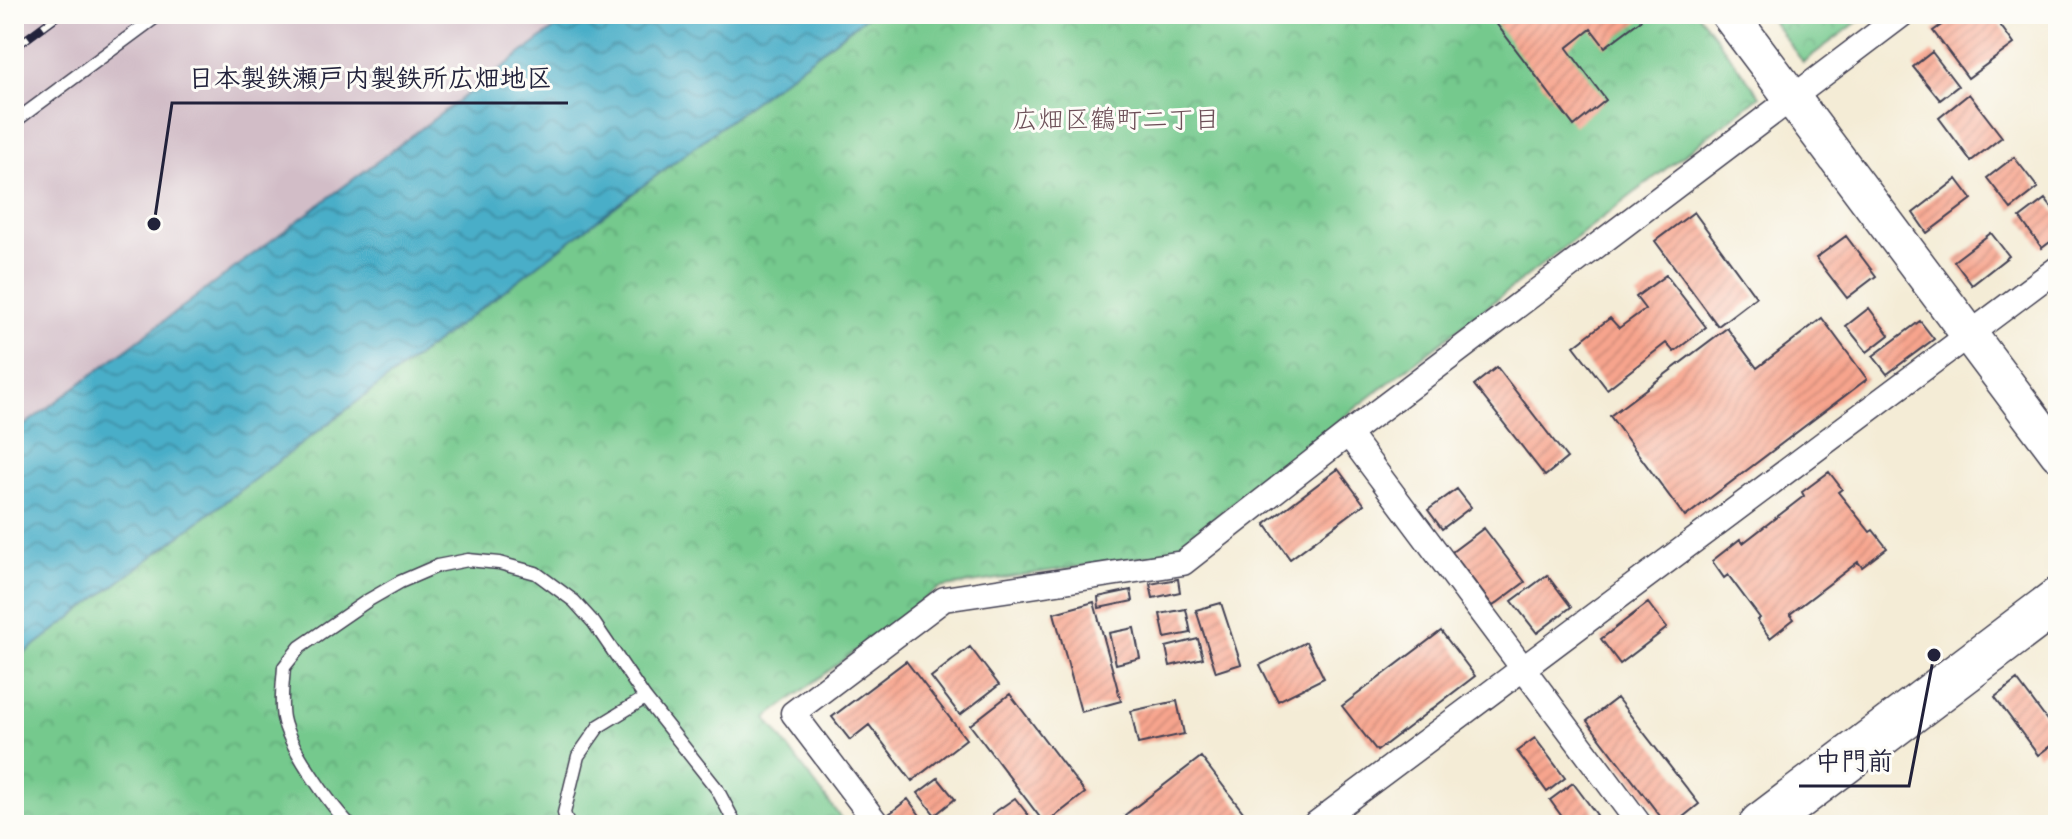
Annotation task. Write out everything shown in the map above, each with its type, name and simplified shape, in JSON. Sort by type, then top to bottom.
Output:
[{"type":"highway","points":[[1761,825],[2058,600]]},
{"type":"street","points":[[1729,14],[2058,453]]},
{"type":"street","points":[[878,825],[793,713],[944,599],[1183,563],[1348,434],[1903,14]]},
{"type":"street","points":[[1314,825],[2058,268]]},
{"type":"street","points":[[1348,434],[1640,825]]},
{"type":"lane","points":[[14,122],[160,14]]},
{"type":"lane","points":[[350,825],[306,766],[283,719],[284,667],[300,647],[367,601],[425,572],[468,560],[499,563],[536,573],[574,601],[594,623],[645,698],[717,789],[736,825]]},
{"type":"lane","points":[[568,825],[564,813],[578,756],[599,726],[645,698]]},
{"type":"shaded area","points":[[14,14],[574,14],[14,433]]},
{"type":"green space","points":[[870,14],[1698,14],[1760,96],[1168,553],[939,588],[766,718],[846,825],[14,825],[14,661]]},
{"type":"green space","points":[[1767,14],[1868,14],[1803,62]]},
{"type":"water","points":[[574,14],[870,14],[14,661],[14,433]]},
{"type":"building","points":[[1489,14],[1637,14],[1641,20],[1605,47],[1591,29],[1567,48],[1606,100],[1574,126]]},
{"type":"building","points":[[1957,14],[1992,14],[2014,44],[1968,78],[1933,31]]},
{"type":"building","points":[[1932,52],[1958,86],[1940,100],[1913,67]]},
{"type":"building","points":[[1969,94],[2002,137],[1971,161],[1939,118]]},
{"type":"building","points":[[2014,157],[2038,188],[2011,209],[1987,178]]},
{"type":"building","points":[[1957,179],[1972,199],[1927,233],[1913,213]]},
{"type":"building","points":[[2045,199],[2058,216],[2058,236],[2042,248],[2020,218]]},
{"type":"building","points":[[1694,212],[1756,297],[1718,326],[1655,241]]},
{"type":"building","points":[[1991,233],[2009,256],[1972,285],[1954,261]]},
{"type":"building","points":[[1846,236],[1876,276],[1847,298],[1816,258]]},
{"type":"building","points":[[1666,275],[1706,327],[1674,352],[1666,343],[1607,389],[1574,346],[1610,318],[1619,328],[1645,309],[1636,297]]},
{"type":"building","points":[[1869,308],[1889,335],[1867,352],[1846,326]]},
{"type":"building","points":[[1822,318],[1867,379],[1685,517],[1610,416],[1727,328],[1757,368]]},
{"type":"building","points":[[1920,321],[1934,339],[1887,374],[1873,356]]},
{"type":"building","points":[[1497,367],[1567,458],[1545,476],[1474,385]]},
{"type":"building","points":[[1338,469],[1364,504],[1290,559],[1265,524]]},
{"type":"building","points":[[1829,472],[1842,489],[1838,492],[1887,548],[1862,567],[1858,562],[1790,614],[1794,619],[1770,638],[1757,620],[1760,618],[1728,575],[1724,578],[1712,561],[1740,539],[1743,543],[1804,496],[1802,492]]},
{"type":"building","points":[[1457,489],[1471,507],[1442,529],[1428,510]]},
{"type":"building","points":[[1484,528],[1525,582],[1493,606],[1452,552]]},
{"type":"building","points":[[1547,575],[1571,607],[1537,633],[1512,601]]},
{"type":"building","points":[[1178,579],[1180,592],[1153,598],[1150,584]]},
{"type":"building","points":[[1131,590],[1133,601],[1099,608],[1098,597]]},
{"type":"building","points":[[1094,602],[1121,701],[1081,712],[1054,613]]},
{"type":"building","points":[[1221,603],[1241,664],[1216,672],[1196,610]]},
{"type":"building","points":[[1648,603],[1667,628],[1620,664],[1601,639]]},
{"type":"building","points":[[1186,609],[1191,633],[1165,638],[1160,614]]},
{"type":"building","points":[[1134,628],[1140,658],[1116,664],[1109,633]]},
{"type":"building","points":[[1441,631],[1475,676],[1377,751],[1342,706]]},
{"type":"building","points":[[1198,639],[1203,658],[1170,666],[1166,647]]},
{"type":"building","points":[[1306,642],[1324,678],[1278,701],[1260,665]]},
{"type":"building","points":[[970,647],[999,685],[960,715],[931,677]]},
{"type":"building","points":[[906,661],[966,739],[912,781],[869,725],[850,740],[832,717]]},
{"type":"building","points":[[2017,680],[2058,735],[2058,740],[2038,755],[1995,697]]},
{"type":"building","points":[[1010,694],[1085,793],[1045,824],[970,725]]},
{"type":"building","points":[[1617,698],[1699,804],[1673,825],[1667,825],[1587,721]]},
{"type":"building","points":[[1177,701],[1184,734],[1138,744],[1131,711]]},
{"type":"building","points":[[1535,738],[1565,778],[1547,792],[1517,751]]},
{"type":"building","points":[[1201,757],[1253,825],[1133,825],[1125,815]]},
{"type":"building","points":[[938,778],[955,799],[935,815],[918,793]]},
{"type":"building","points":[[1573,783],[1597,815],[1583,825],[1568,825],[1550,800]]},
{"type":"building","points":[[1015,798],[1036,825],[1000,825],[992,814]]},
{"type":"building","points":[[908,799],[927,825],[889,825],[884,818]]},
{"type":"railway","points":[[14,24],[24,14]]},
{"type":"railway","points":[[14,48],[60,14]]},
{"type":"place","name":"日本製鉄瀬戸内製鉄所広畑地区","points":[[154,224]]},
{"type":"place","name":"中門前","points":[[1934,655]]},
{"type":"district","name":"広畑区鶴町二丁目","points":[[1116,118]]}]
